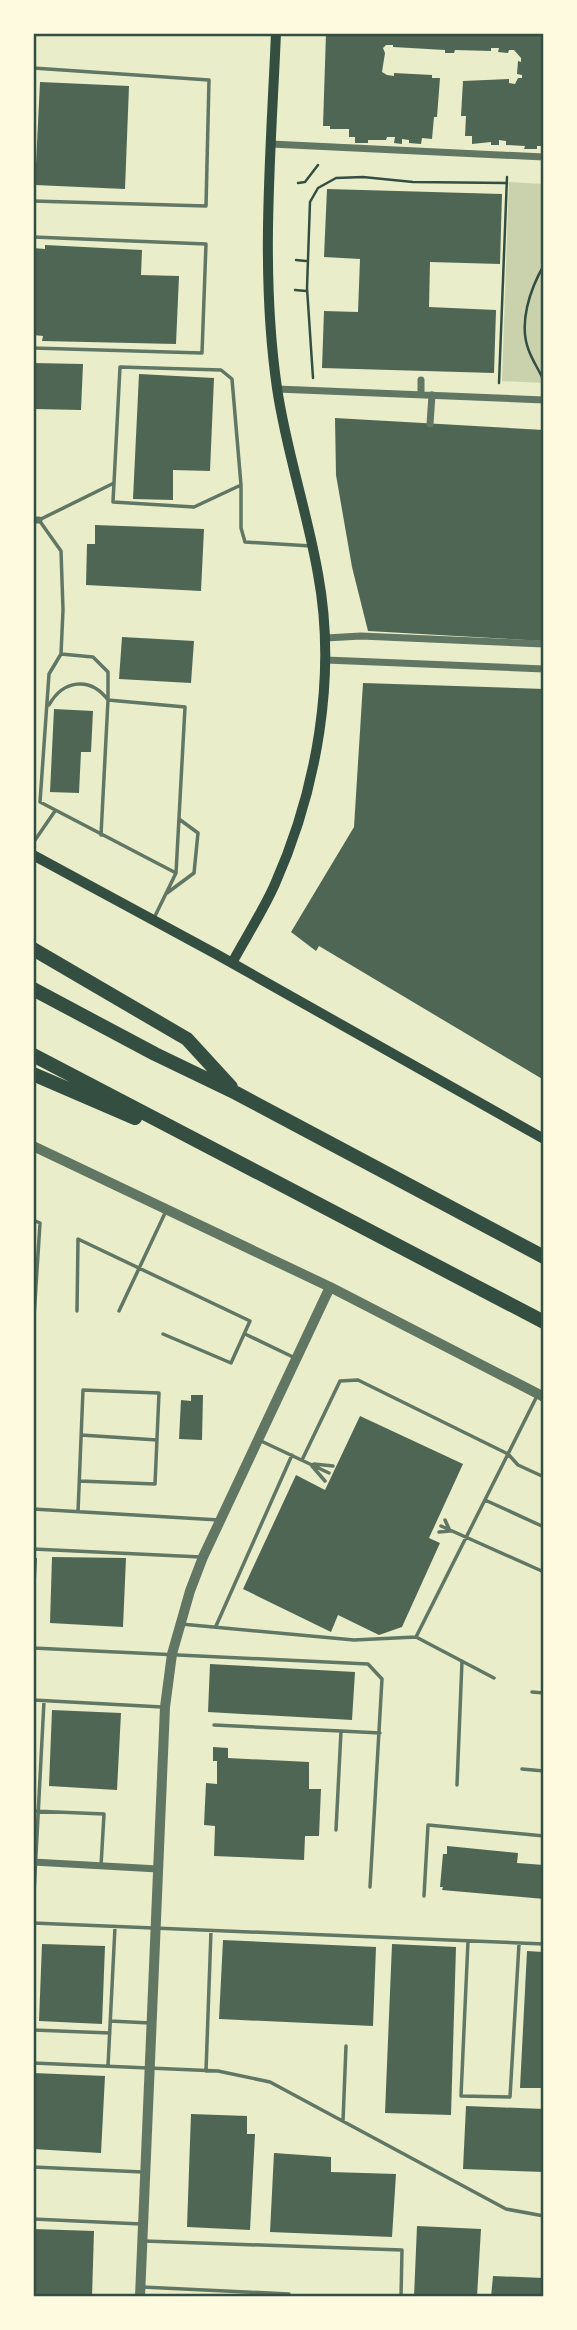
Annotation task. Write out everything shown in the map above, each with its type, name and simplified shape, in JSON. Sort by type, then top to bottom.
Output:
[{"type":"highway","points":[[33,949],[187,1039],[236,1093]]},
{"type":"highway","points":[[33,989],[155,1054],[236,1093],[544,1257]]},
{"type":"highway","points":[[33,1055],[544,1322]]},
{"type":"highway","points":[[33,1074],[239,1162]]},
{"type":"main road","points":[[232,963],[275,885],[306,797],[322,718],[326,660],[318,575],[277,389],[269,314],[271,145],[276,33]]},
{"type":"main road","points":[[33,855],[232,963],[544,1139]]},
{"type":"street","points":[[271,145],[544,157]]},
{"type":"street","points":[[421,380],[421,394]]},
{"type":"street","points":[[277,389],[544,400]]},
{"type":"street","points":[[430,424],[432,395]]},
{"type":"street","points":[[326,638],[361,636],[544,644]]},
{"type":"street","points":[[326,660],[544,669]]},
{"type":"street","points":[[33,1146],[330,1287],[541,1395]]},
{"type":"street","points":[[140,2292],[164,1707],[172,1654],[179,1623],[203,1557],[330,1287]]},
{"type":"street","points":[[34,1862],[158,1869]]},
{"type":"lane","points":[[33,68],[209,80],[206,206],[33,201]]},
{"type":"lane","points":[[33,237],[206,244],[202,353],[33,348]]},
{"type":"lane","points":[[240,485],[194,507],[113,502],[120,367],[221,370],[232,379],[240,485],[241,528],[245,542],[312,546]]},
{"type":"lane","points":[[114,482],[36,520],[61,551],[63,610],[61,654],[49,674],[40,802],[176,873]]},
{"type":"lane","points":[[61,654],[93,657],[108,672],[101,835]]},
{"type":"lane","points":[[47,708],[56,693],[74,683],[94,686],[108,700],[185,707],[176,873],[153,920]]},
{"type":"lane","points":[[33,844],[55,811]]},
{"type":"lane","points":[[166,894],[194,873],[198,833],[179,819]]},
{"type":"lane","points":[[119,1311],[167,1209]]},
{"type":"lane","points":[[33,1220],[40,1223],[33,1333]]},
{"type":"lane","points":[[77,1311],[78,1239],[250,1321],[231,1363],[163,1334]]},
{"type":"lane","points":[[244,1334],[297,1358]]},
{"type":"lane","points":[[302,1460],[340,1381],[358,1380],[509,1454],[518,1465],[544,1477]]},
{"type":"lane","points":[[78,1512],[79,1481],[83,1390],[159,1393],[155,1484],[79,1481]]},
{"type":"lane","points":[[416,1637],[464,1538],[541,1395]]},
{"type":"lane","points":[[81,1435],[158,1440]]},
{"type":"lane","points":[[259,1440],[329,1473]]},
{"type":"lane","points":[[216,1627],[292,1455]]},
{"type":"lane","points":[[311,1464],[333,1466]]},
{"type":"lane","points":[[311,1464],[325,1481]]},
{"type":"lane","points":[[485,1500],[544,1527]]},
{"type":"lane","points":[[33,1509],[221,1521]]},
{"type":"lane","points":[[445,1520],[450,1531]]},
{"type":"lane","points":[[442,1526],[544,1572]]},
{"type":"lane","points":[[439,1532],[450,1531]]},
{"type":"lane","points":[[33,1549],[203,1557]]},
{"type":"lane","points":[[179,1623],[354,1640],[416,1637],[494,1678]]},
{"type":"lane","points":[[33,1647],[368,1664],[382,1679],[370,1887]]},
{"type":"lane","points":[[457,1785],[462,1661]]},
{"type":"lane","points":[[532,1692],[544,1693]]},
{"type":"lane","points":[[33,1700],[164,1707]]},
{"type":"lane","points":[[33,1913],[35,1811],[44,1701]]},
{"type":"lane","points":[[214,1726],[380,1733]]},
{"type":"lane","points":[[336,1830],[341,1731]]},
{"type":"lane","points":[[522,1769],[544,1771]]},
{"type":"lane","points":[[35,1811],[104,1814],[101,1866]]},
{"type":"lane","points":[[424,1896],[428,1825],[544,1836]]},
{"type":"lane","points":[[33,1923],[544,1944]]},
{"type":"lane","points":[[108,2066],[115,1927]]},
{"type":"lane","points":[[206,2071],[211,1931]]},
{"type":"lane","points":[[468,1941],[461,2096],[510,2097],[519,1943]]},
{"type":"lane","points":[[110,2021],[151,2023]]},
{"type":"lane","points":[[33,2030],[110,2033]]},
{"type":"lane","points":[[343,2121],[346,2046]]},
{"type":"lane","points":[[33,2063],[206,2071],[270,2082],[506,2209],[544,2216]]},
{"type":"lane","points":[[33,2167],[145,2172]]},
{"type":"lane","points":[[33,2219],[143,2224]]},
{"type":"lane","points":[[142,2241],[402,2250],[401,2297]]},
{"type":"lane","points":[[140,2292],[289,2294]]},
{"type":"path","points":[[298,183],[305,182],[318,165]]},
{"type":"path","points":[[313,390],[307,291],[310,202],[318,188],[336,178],[363,177],[413,182],[508,183]]},
{"type":"path","points":[[499,383],[508,177]]},
{"type":"path","points":[[544,221],[544,236]]},
{"type":"path","points":[[296,260],[308,261]]},
{"type":"path","points":[[544,265],[528,302],[525,328],[528,350],[544,382]]},
{"type":"path","points":[[295,290],[307,291]]},
{"type":"green space","points":[[509,182],[544,184],[544,383],[502,381]]},
{"type":"building","points":[[326,33],[544,33],[544,146],[524,149],[525,146],[506,145],[506,141],[499,140],[499,145],[491,145],[491,142],[472,144],[472,136],[465,136],[466,116],[461,116],[463,81],[509,79],[509,83],[515,84],[522,75],[517,74],[518,61],[521,62],[521,58],[514,50],[509,50],[508,53],[498,52],[499,48],[491,48],[491,51],[455,50],[454,53],[445,53],[445,50],[393,45],[383,48],[385,53],[382,72],[394,76],[394,73],[432,75],[432,78],[440,78],[432,139],[422,138],[421,144],[402,139],[402,144],[394,143],[395,137],[355,143],[355,137],[349,137],[349,129],[330,129],[330,126],[323,126]]},
{"type":"building","points":[[40,82],[129,86],[125,189],[35,185]]},
{"type":"building","points":[[327,189],[502,194],[500,264],[430,262],[429,307],[496,310],[494,373],[322,368],[324,311],[358,312],[360,259],[324,257]]},
{"type":"building","points":[[45,245],[142,250],[141,275],[179,276],[176,344],[42,341],[43,336],[33,335],[33,248],[45,249]]},
{"type":"building","points":[[33,363],[83,364],[81,410],[33,409]]},
{"type":"building","points":[[139,374],[214,378],[210,471],[173,470],[173,500],[133,499]]},
{"type":"building","points":[[335,418],[544,430],[544,641],[368,631],[352,567],[336,475]]},
{"type":"building","points":[[95,525],[204,529],[201,591],[86,585],[87,544],[95,544]]},
{"type":"building","points":[[122,637],[194,641],[191,683],[119,679]]},
{"type":"building","points":[[363,683],[544,689],[544,1080],[319,946],[316,951],[291,932],[354,827]]},
{"type":"building","points":[[54,709],[93,711],[91,752],[81,752],[79,793],[50,792]]},
{"type":"building","points":[[191,1395],[203,1395],[202,1440],[179,1439],[181,1400],[191,1401]]},
{"type":"building","points":[[360,1416],[463,1464],[429,1538],[440,1543],[402,1627],[379,1635],[338,1615],[331,1632],[243,1589],[296,1475],[325,1490]]},
{"type":"building","points":[[52,1557],[126,1558],[123,1627],[50,1623]]},
{"type":"building","points":[[33,1558],[37,1558],[35,1602],[33,1602]]},
{"type":"building","points":[[210,1664],[355,1672],[352,1720],[208,1712]]},
{"type":"building","points":[[52,1710],[121,1713],[117,1790],[49,1786]]},
{"type":"building","points":[[213,1747],[228,1748],[228,1758],[309,1762],[309,1789],[321,1789],[319,1836],[305,1836],[304,1860],[214,1856],[215,1826],[204,1825],[206,1783],[217,1784],[217,1761],[213,1761]]},
{"type":"building","points":[[447,1846],[518,1853],[517,1863],[544,1865],[544,1899],[442,1890],[443,1854],[447,1854]]},
{"type":"building","points":[[223,1940],[376,1947],[373,2026],[219,2019]]},
{"type":"building","points":[[42,1944],[105,1946],[102,2024],[39,2021]]},
{"type":"building","points":[[392,1944],[456,1947],[451,2115],[385,2113]]},
{"type":"building","points":[[527,1951],[544,1952],[544,2088],[520,2088]]},
{"type":"building","points":[[33,2073],[105,2076],[101,2153],[33,2149]]},
{"type":"building","points":[[466,2106],[544,2109],[544,2172],[463,2169]]},
{"type":"building","points":[[191,2114],[247,2116],[247,2134],[255,2134],[250,2230],[187,2227]]},
{"type":"building","points":[[274,2153],[331,2157],[331,2172],[396,2174],[392,2237],[270,2232]]},
{"type":"building","points":[[417,2226],[481,2229],[477,2297],[414,2297]]},
{"type":"building","points":[[33,2229],[94,2231],[92,2297],[33,2297]]},
{"type":"building","points":[[493,2276],[544,2278],[544,2297],[491,2297]]}]
